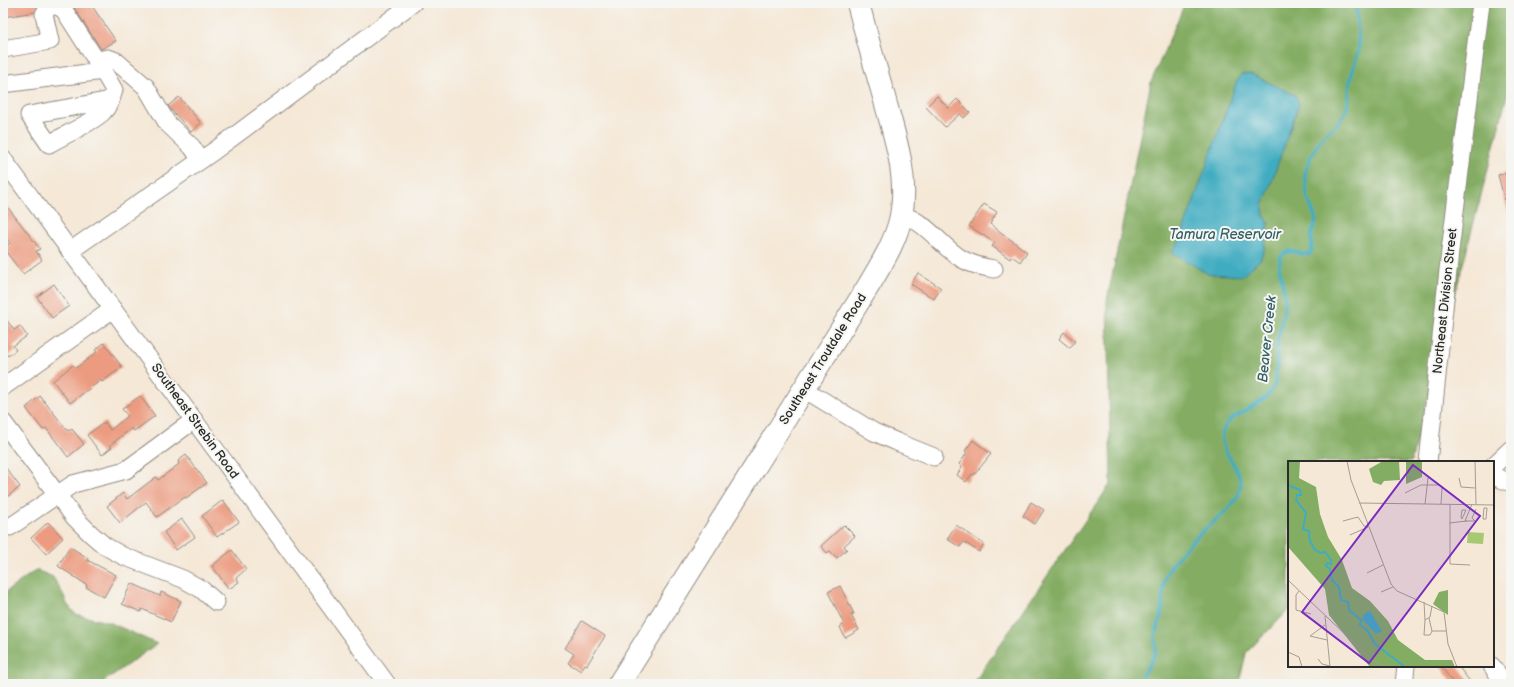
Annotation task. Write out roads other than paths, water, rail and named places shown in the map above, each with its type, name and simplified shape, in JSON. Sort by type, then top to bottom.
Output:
[{"type":"main road","name":"Southeast Troutdale Road","points":[[626,682],[869,285],[898,230],[903,189],[899,156],[858,3]]},
{"type":"street","points":[[70,251],[200,160],[413,3]]},
{"type":"street","name":"Northeast Division Street","points":[[1428,461],[1450,251],[1481,3]]},
{"type":"street","points":[[3,49],[50,41],[44,14],[46,9],[51,5],[57,5],[64,10],[100,65],[114,90],[111,100]]},
{"type":"street","points":[[3,84],[100,65],[108,58],[116,61],[146,87],[167,123],[192,147],[200,160]]},
{"type":"street","name":"Southeast Strebin Road","points":[[3,159],[387,684]]},
{"type":"street","points":[[901,215],[910,217],[919,222],[960,258],[976,266],[994,269]]},
{"type":"street","points":[[3,387],[114,309]]},
{"type":"street","points":[[804,389],[874,432],[934,457]]},
{"type":"street","points":[[10,527],[73,484],[126,470],[194,420]]},
{"type":"street","points":[[3,422],[58,494],[74,518],[105,546],[123,556],[183,579],[201,589],[216,602]]},
{"type":"street","points":[[1494,465],[1511,449]]},
{"type":"street","points":[[1494,476],[1511,483]]},
{"type":"street","points":[[1404,684],[1406,667]]},
{"type":"street","points":[[1493,667],[1505,684]]},
{"type":"water","name":"Tamura Reservoir","points":[[1242,74],[1251,74],[1295,95],[1299,104],[1263,206],[1264,215],[1269,223],[1264,250],[1260,260],[1242,276],[1208,274],[1171,252],[1179,242],[1236,83]]},
{"type":"waterway","name":"Beaver Creek","points":[[1136,684],[1154,656],[1156,647],[1155,634],[1162,612],[1164,584],[1168,571],[1191,542],[1229,508],[1239,493],[1241,485],[1240,478],[1224,448],[1222,434],[1232,419],[1258,404],[1266,397],[1272,389],[1276,378],[1277,344],[1285,300],[1280,272],[1281,256],[1289,251],[1309,255],[1312,249],[1311,236],[1316,220],[1307,196],[1305,173],[1312,154],[1322,137],[1337,124],[1345,113],[1349,99],[1349,87],[1359,50],[1356,3]]}]
